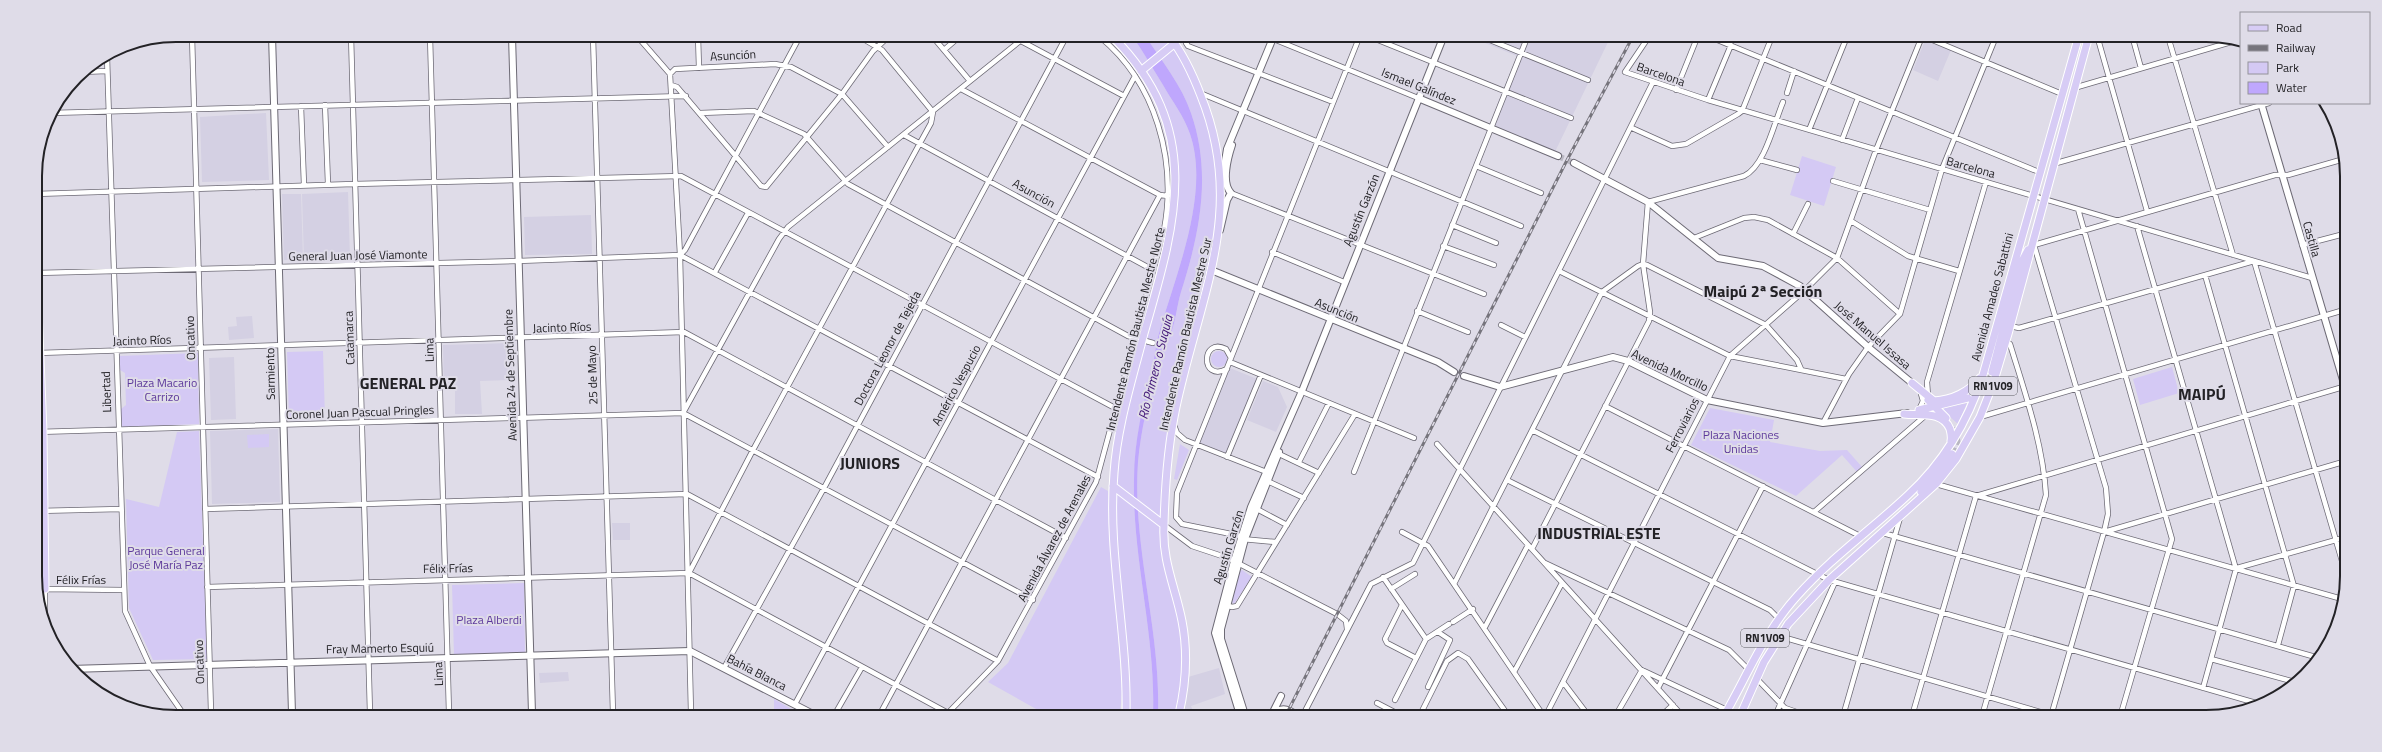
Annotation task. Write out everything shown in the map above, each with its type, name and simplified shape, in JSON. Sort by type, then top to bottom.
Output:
[{"type":"main road","name":"Sarmiento","points":[[272,42],[286,506],[289,662],[292,710]]},
{"type":"main road","name":"Avenida 24 de Septiembre","points":[[512,42],[522,418],[532,710]]},
{"type":"main road","name":"Intendente Ramón Bautista Mestre Norte","points":[[1116,42],[1138,74],[1155,94],[1166,119],[1174,156],[1176,190],[1170,235],[1121,421],[1116,488],[1126,710]]},
{"type":"main road","points":[[1138,74],[1172,42]]},
{"type":"main road","name":"Intendente Ramón Bautista Mestre Sur","points":[[1172,42],[1187,64],[1200,93],[1217,146],[1222,188],[1219,234],[1173,424],[1162,524],[1165,556],[1182,619],[1185,642],[1185,675],[1180,710]]},
{"type":"main road","points":[[1222,188],[1225,154],[1271,42]]},
{"type":"main road","name":"Agustín Garzón","points":[[1238,710],[1216,638],[1242,538],[1276,452],[1300,403],[1302,391],[1344,282],[1441,42]]},
{"type":"main road","name":"Avenida Amadeo Sabattini","points":[[1727,710],[1748,669],[1778,618],[1818,576],[1918,486],[1950,451],[1964,422],[1982,376],[2032,196],[2077,42]]},
{"type":"main road","name":"Avenida Amadeo Sabattini","points":[[1743,710],[1756,678],[1779,636],[1807,602],[1832,581],[1843,569],[1936,484],[1956,459],[1980,417],[1993,384],[2006,342],[2087,42]]},
{"type":"main road","name":"Ismael Galíndez","points":[[1418,98],[1558,156]]},
{"type":"main road","name":"Castilla","points":[[2261,104],[2340,370]]},
{"type":"main road","points":[[1219,234],[1227,200],[1231,193],[1227,186],[1228,165],[1243,111]]},
{"type":"main road","name":"José Manuel Issasa","points":[[1574,163],[1648,202],[1718,258],[1763,266],[1806,290],[1868,347],[1912,383]]},
{"type":"main road","points":[[1992,372],[2020,265],[2025,253],[2032,246]]},
{"type":"main road","name":"Asunción","points":[[1211,270],[1438,362],[1454,372]]},
{"type":"main road","name":"Avenida Morcillo","points":[[1500,387],[1607,357],[1628,361],[1707,400],[1823,423],[1904,414],[1919,410]]},
{"type":"main road","points":[[1464,376],[1500,387]]},
{"type":"main road","points":[[1912,383],[1934,401],[1943,400],[1965,392],[1982,376]]},
{"type":"main road","points":[[1923,392],[1954,427]]},
{"type":"main road","points":[[1919,410],[1968,398]]},
{"type":"main road","points":[[1843,569],[1863,546],[1924,489],[1950,451],[1952,435],[1948,426],[1938,416],[1904,414]]},
{"type":"main road","points":[[1116,488],[1162,524]]},
{"type":"main road","name":"Agustín Garzón","points":[[1225,605],[1221,637],[1243,710]]},
{"type":"main road","name":"Fray Mamerto Esquiú","points":[[80,669],[690,651]]},
{"type":"main road","name":"Bahía Blanca","points":[[690,651],[806,710]]},
{"type":"main road","points":[[1274,710],[1281,696]]},
{"type":"main road","points":[[1279,710],[1288,709]]},
{"type":"street","name":"Oncativo","points":[[192,42],[211,710]]},
{"type":"street","name":"Catamarca","points":[[351,42],[370,710]]},
{"type":"street","name":"Lima","points":[[430,42],[449,710]]},
{"type":"street","name":"25 de Mayo","points":[[593,42],[601,336],[614,710]]},
{"type":"street","points":[[642,42],[670,74],[672,96],[680,255],[692,710]]},
{"type":"street","points":[[698,42],[699,68]]},
{"type":"street","points":[[680,255],[685,250],[797,42]]},
{"type":"street","points":[[869,42],[877,46],[933,112]]},
{"type":"street","points":[[671,85],[677,87],[686,96],[761,186],[766,187],[809,137],[877,46],[882,42]]},
{"type":"street","points":[[937,42],[970,81]]},
{"type":"street","points":[[944,50],[953,42]]},
{"type":"street","points":[[683,413],[784,232],[844,182],[1020,42]]},
{"type":"street","points":[[1023,42],[1124,96]]},
{"type":"street","name":"Doctora Leonor de Tejeda","points":[[724,668],[824,488],[1064,42]]},
{"type":"street","name":"Avenida Álvarez de Arenales","points":[[952,710],[998,662],[1033,600],[1098,477],[1114,408],[1164,230],[1168,196],[1166,155],[1153,109],[1138,74],[1106,42]]},
{"type":"street","points":[[1186,42],[1188,46],[1333,102]]},
{"type":"street","name":"Ismael Galíndez","points":[[1283,42],[1418,98]]},
{"type":"street","points":[[1276,542],[1242,538],[1182,524],[1176,517],[1177,493],[1272,252],[1357,42]]},
{"type":"street","points":[[1383,42],[1571,118]]},
{"type":"street","points":[[1495,42],[1588,80]]},
{"type":"street","points":[[1354,472],[1372,421],[1525,42]]},
{"type":"street","name":"Barcelona","points":[[1645,42],[1625,72],[1708,100],[2312,278]]},
{"type":"street","points":[[1676,90],[1695,42]]},
{"type":"street","points":[[1724,42],[2039,172]]},
{"type":"street","points":[[1632,128],[1676,147],[1686,144],[1742,110],[1771,42]]},
{"type":"street","points":[[1809,130],[1845,42]]},
{"type":"street","name":"Ferroviarios","points":[[1549,710],[1730,356],[1806,290],[1837,258],[1876,150],[1920,42]]},
{"type":"street","points":[[1937,42],[2062,94]]},
{"type":"street","points":[[1823,423],[1846,379],[1868,347],[1900,314],[1942,169],[1994,42]]},
{"type":"street","points":[[2099,42],[2147,211]]},
{"type":"street","points":[[2134,42],[2141,68]]},
{"type":"street","points":[[2170,42],[2233,255]]},
{"type":"street","points":[[2074,88],[2226,43]]},
{"type":"street","points":[[1708,100],[1731,45]]},
{"type":"street","name":"Libertad","points":[[107,61],[114,271],[117,430],[126,616],[150,666],[181,710]]},
{"type":"street","points":[[784,64],[842,94],[888,147]]},
{"type":"street","name":"Asunción","points":[[670,74],[675,69],[784,64]]},
{"type":"street","points":[[92,72],[107,71]]},
{"type":"street","points":[[1787,93],[1794,71]]},
{"type":"street","name":"Américo Vespucio","points":[[795,704],[1090,158],[1124,96],[1138,74]]},
{"type":"street","points":[[1306,710],[1372,584],[1383,577],[1412,566],[1525,337],[1632,128],[1653,82]]},
{"type":"street","points":[[961,89],[1160,195],[1168,196]]},
{"type":"street","points":[[1200,93],[1521,226]]},
{"type":"street","points":[[58,113],[686,96]]},
{"type":"street","points":[[1842,140],[1858,98]]},
{"type":"street","points":[[1532,549],[1650,316],[1643,264],[1648,202],[1744,176],[1755,169],[1783,102]]},
{"type":"street","points":[[2053,164],[2194,125],[2261,104]]},
{"type":"street","points":[[325,105],[328,184]]},
{"type":"street","points":[[301,106],[304,185]]},
{"type":"street","points":[[700,113],[758,112],[809,137],[844,182],[1133,338],[1153,343]]},
{"type":"street","points":[[689,573],[753,450],[931,123],[933,112]]},
{"type":"street","name":"Asunción","points":[[904,135],[1152,270]]},
{"type":"street","points":[[1760,160],[1797,170]]},
{"type":"street","points":[[2054,710],[2104,532],[2108,502],[2097,459],[2032,246],[2084,229],[2214,192],[2275,175],[2282,175],[2339,160]]},
{"type":"street","points":[[1476,166],[1541,193]]},
{"type":"street","points":[[42,194],[328,184],[684,177],[748,213],[992,341],[1114,408]]},
{"type":"street","points":[[1833,181],[1930,210]]},
{"type":"street","points":[[1919,410],[1923,401],[1923,392],[1986,182]]},
{"type":"street","points":[[1231,193],[1484,294]]},
{"type":"street","points":[[882,710],[1160,195]]},
{"type":"street","points":[[1793,234],[1808,204]]},
{"type":"street","points":[[2078,209],[2172,539],[2122,710]]},
{"type":"street","points":[[715,272],[748,213]]},
{"type":"street","points":[[1694,238],[1744,218],[1754,216],[1768,220],[1837,258],[1900,314]]},
{"type":"street","points":[[1850,221],[1916,259],[1959,271]]},
{"type":"street","points":[[1452,225],[1496,243]]},
{"type":"street","points":[[2137,226],[2236,569],[2203,688]]},
{"type":"street","points":[[2302,245],[2340,235]]},
{"type":"street","points":[[1443,246],[1494,265]]},
{"type":"street","points":[[1272,252],[1344,282]]},
{"type":"street","points":[[680,255],[715,272],[1098,477]]},
{"type":"street","name":"General Juan José Viamonte","points":[[42,273],[518,261],[680,255]]},
{"type":"street","points":[[2010,326],[2019,328],[2254,261],[2340,554]]},
{"type":"street","points":[[1454,584],[1602,292],[1643,264]]},
{"type":"street","points":[[1643,264],[1766,325],[1797,360],[1801,369]]},
{"type":"street","points":[[1560,271],[1730,356],[1846,379]]},
{"type":"street","points":[[2205,274],[2294,586],[2278,646]]},
{"type":"street","points":[[1417,311],[1468,332]]},
{"type":"street","points":[[1980,417],[2340,311]]},
{"type":"street","points":[[1501,325],[1525,337]]},
{"type":"street","points":[[681,332],[718,350],[1066,538]]},
{"type":"street","name":"Jacinto Ríos","points":[[42,353],[359,344],[681,332]]},
{"type":"street","points":[[1984,710],[2046,495],[2045,474],[2027,403],[2010,344],[2006,342]]},
{"type":"street","points":[[1227,368],[1221,372],[1213,370],[1207,364],[1207,355],[1212,349],[1219,346],[1226,349],[1230,360],[1261,375],[1414,438]]},
{"type":"street","points":[[1227,457],[1261,375]]},
{"type":"street","points":[[1923,392],[1927,382]]},
{"type":"street","points":[[1976,496],[2045,474],[2340,388]]},
{"type":"street","points":[[1299,462],[1329,403]]},
{"type":"street","points":[[1605,406],[1862,536]]},
{"type":"street","points":[[683,413],[1033,600]]},
{"type":"street","name":"Coronel Juan Pascual Pringles","points":[[42,432],[202,426],[683,413]]},
{"type":"street","points":[[1225,605],[1237,606],[1355,414]]},
{"type":"street","points":[[1904,414],[1914,419],[1912,427]]},
{"type":"street","points":[[1814,512],[1926,415]]},
{"type":"street","points":[[1173,424],[1181,437],[1227,457],[1268,472]]},
{"type":"street","points":[[1532,430],[1737,536],[1818,576],[2252,702]]},
{"type":"street","points":[[1437,444],[1677,710]]},
{"type":"street","points":[[1276,452],[1319,473]]},
{"type":"street","points":[[2104,532],[2340,463]]},
{"type":"street","points":[[1265,480],[1304,498]]},
{"type":"street","points":[[1507,480],[1770,610],[1778,618]]},
{"type":"street","points":[[1936,484],[2338,598]]},
{"type":"street","points":[[1658,688],[1763,486]]},
{"type":"street","points":[[205,509],[687,494],[998,662]]},
{"type":"street","points":[[1914,710],[1976,496]]},
{"type":"street","points":[[1254,508],[1287,525]]},
{"type":"street","points":[[42,511],[121,509]]},
{"type":"street","points":[[1846,710],[1900,517]]},
{"type":"street","points":[[1162,524],[1192,546],[1235,562],[1341,616],[1348,618],[1356,612]]},
{"type":"street","points":[[1402,532],[1424,543],[1473,609],[1540,710]]},
{"type":"street","points":[[1883,533],[2313,656]]},
{"type":"street","points":[[2236,569],[2340,539]]},
{"type":"street","points":[[1485,627],[1528,545]]},
{"type":"street","points":[[1544,562],[1609,591],[1732,652],[1748,669]]},
{"type":"street","points":[[689,573],[941,710]]},
{"type":"street","name":"Félix Frías","points":[[207,586],[689,573]]},
{"type":"street","points":[[1391,589],[1415,574]]},
{"type":"street","points":[[1383,577],[1426,639]]},
{"type":"street","points":[[1778,710],[1832,581]]},
{"type":"street","points":[[1514,672],[1562,583]]},
{"type":"street","name":"Félix Frías","points":[[43,589],[124,590]]},
{"type":"street","points":[[1402,605],[1385,637],[1385,641],[1416,658]]},
{"type":"street","points":[[1395,700],[1426,639],[1473,609]]},
{"type":"street","points":[[1341,616],[1347,623],[1347,630]]},
{"type":"street","points":[[1428,687],[1450,640],[1438,632]]},
{"type":"street","points":[[1779,636],[2032,710]]},
{"type":"street","points":[[1422,710],[1447,661],[1458,653],[1468,659],[1504,710]]},
{"type":"street","points":[[2211,659],[2289,680]]},
{"type":"street","points":[[837,710],[862,667]]},
{"type":"street","points":[[1642,670],[1719,710]]},
{"type":"street","points":[[1619,710],[1642,670]]},
{"type":"street","points":[[1756,678],[1780,704],[1788,710]]},
{"type":"street","points":[[1563,682],[1584,710]]},
{"type":"street","points":[[1281,696],[1282,703],[1288,709]]},
{"type":"street","points":[[1377,703],[1390,710]]},
{"type":"street","points":[[1668,710],[1673,705]]},
{"type":"shaded area","points":[[1483,42],[1608,42],[1552,158],[1487,130],[1517,56]]},
{"type":"shaded area","points":[[1928,42],[1951,50],[1938,81],[1913,70],[1924,43]]},
{"type":"shaded area","points":[[266,113],[269,180],[202,182],[200,117]]},
{"type":"shaded area","points":[[348,192],[350,258],[304,260],[302,194]]},
{"type":"shaded area","points":[[282,194],[301,194],[303,259],[284,260]]},
{"type":"shaded area","points":[[591,215],[592,254],[525,255],[524,217]]},
{"type":"shaded area","points":[[252,316],[254,338],[229,340],[228,327],[237,326],[236,317]]},
{"type":"shaded area","points":[[512,343],[513,380],[480,381],[482,414],[455,414],[455,387],[444,388],[443,345]]},
{"type":"shaded area","points":[[234,357],[236,419],[211,420],[209,358]]},
{"type":"shaded area","points":[[1230,368],[1257,379],[1226,454],[1199,443]]},
{"type":"shaded area","points":[[1263,381],[1278,387],[1287,407],[1276,432],[1247,420]]},
{"type":"shaded area","points":[[278,429],[280,502],[212,504],[210,431]]},
{"type":"shaded area","points":[[612,523],[630,523],[630,540],[613,540]]},
{"type":"shaded area","points":[[1219,668],[1225,694],[1191,706],[1192,710],[1184,710],[1188,677]]},
{"type":"shaded area","points":[[568,672],[569,681],[540,683],[539,673]]},
{"type":"green space","points":[[1117,42],[1136,42],[1185,121],[1190,134],[1195,158],[1196,183],[1188,236],[1157,341],[1152,371],[1145,398],[1134,465],[1134,509],[1151,655],[1153,710],[1126,710],[1113,486],[1121,421],[1167,248],[1174,156],[1155,94]]},
{"type":"green space","points":[[1149,42],[1175,43],[1213,130],[1221,218],[1176,406],[1163,538],[1184,632],[1179,710],[1158,710],[1158,683],[1155,651],[1139,525],[1137,494],[1138,462],[1143,427],[1157,369],[1173,328],[1194,248],[1201,203],[1202,180],[1201,158],[1191,113],[1171,74]]},
{"type":"green space","points":[[1802,156],[1836,167],[1824,206],[1790,195]]},
{"type":"green space","points":[[323,351],[325,418],[289,419],[287,352]]},
{"type":"green space","points":[[1219,351],[1226,356],[1227,359],[1222,366],[1219,367],[1212,362],[1211,359],[1216,352]]},
{"type":"green space","name":"Plaza Macario Carrizo","points":[[198,353],[199,424],[121,427],[121,409],[126,405],[125,373],[120,370],[119,356]]},
{"type":"green space","points":[[2172,367],[2179,393],[2140,405],[2133,379]]},
{"type":"green space","points":[[1967,403],[1958,424],[1941,409]]},
{"type":"green space","name":"Plaza Naciones Unidas","points":[[1710,408],[1774,420],[1770,442],[1820,451],[1847,450],[1862,467],[1857,472],[1842,455],[1796,496],[1691,445]]},
{"type":"green space","name":"Parque General José María Paz","points":[[199,431],[207,659],[153,660],[129,608],[126,499],[159,507],[177,432]]},
{"type":"green space","points":[[269,434],[269,447],[248,448],[247,435]]},
{"type":"green space","points":[[1180,444],[1189,450],[1177,480],[1174,479]]},
{"type":"green space","points":[[1101,487],[1108,491],[1122,691],[1120,710],[1038,710],[988,682],[1008,663]]},
{"type":"green space","points":[[1242,570],[1252,577],[1234,604],[1232,602],[1239,571]]},
{"type":"green space","name":"Plaza Alberdi","points":[[524,583],[525,654],[454,655],[452,585]]},
{"type":"green space","points":[[774,699],[793,710],[774,710]]},
{"type":"water","name":"Río Primero o Suquía","points":[[1136,42],[1149,42],[1171,74],[1187,103],[1197,135],[1201,158],[1202,180],[1201,203],[1194,248],[1173,328],[1157,369],[1143,427],[1138,462],[1137,494],[1139,525],[1155,651],[1158,683],[1158,710],[1153,710],[1151,655],[1134,509],[1134,465],[1145,396],[1157,341],[1188,236],[1196,183],[1195,158],[1190,134],[1185,121]]},
{"type":"tunnel","points":[[1558,156],[1574,163]]},
{"type":"tunnel","points":[[1976,394],[1992,372]]},
{"type":"tunnel","points":[[1952,454],[1957,442],[1954,427]]},
{"type":"railway","points":[[1289,710],[1565,164],[1630,42]]},
{"type":"district","name":"Maipú 2ª Sección","points":[[1763,291]]},
{"type":"district","name":"GENERAL PAZ","points":[[408,383]]},
{"type":"district","name":"MAIPÚ","points":[[2202,394]]},
{"type":"district","name":"JUNIORS","points":[[870,463]]},
{"type":"district","name":"INDUSTRIAL ESTE","points":[[1599,533]]}]
